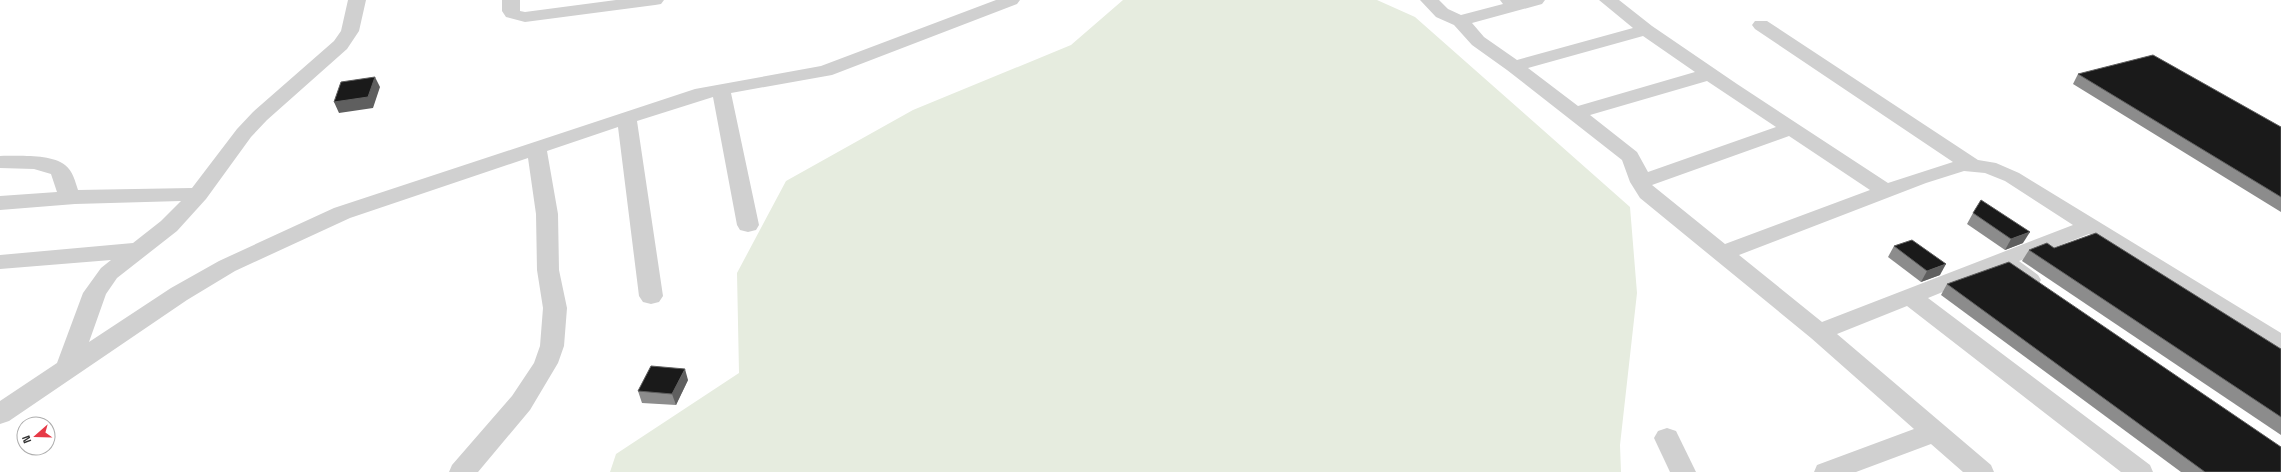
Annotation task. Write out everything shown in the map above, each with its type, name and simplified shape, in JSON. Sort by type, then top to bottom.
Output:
[{"type":"street","points":[[68,368],[95,292],[109,274],[169,226],[199,194],[244,133],[260,116],[341,45],[350,31],[357,0]]},
{"type":"street","points":[[511,0],[509,9],[512,14],[517,17],[655,0]]},
{"type":"street","points":[[0,414],[179,294],[227,266],[294,234],[372,202],[537,150],[695,95],[825,71],[1011,0]]},
{"type":"street","points":[[1429,0],[1442,13],[1462,23],[1470,34],[1576,113],[1630,156],[1636,167],[1640,182],[1647,193],[1819,332],[1981,472]]},
{"type":"street","points":[[1462,23],[1470,17],[1511,3],[1536,0]]},
{"type":"street","points":[[1608,0],[1646,30],[1790,129],[1887,192]]},
{"type":"street","points":[[1761,25],[1972,165]]},
{"type":"street","points":[[1514,66],[1646,30]]},
{"type":"street","points":[[1576,113],[1710,74]]},
{"type":"street","points":[[721,90],[748,225]]},
{"type":"street","points":[[627,118],[651,296]]},
{"type":"street","points":[[1640,182],[1790,129]]},
{"type":"street","points":[[462,472],[535,383],[546,363],[552,346],[555,308],[548,270],[547,214],[537,150]]},
{"type":"street","points":[[0,162],[40,164],[58,169],[62,174],[69,195],[75,197]]},
{"type":"street","points":[[1723,253],[1920,179],[1963,165],[1988,167],[2012,177],[2281,344]]},
{"type":"street","points":[[0,203],[75,197],[199,194]]},
{"type":"street","points":[[1819,332],[2090,226]]},
{"type":"street","points":[[0,262],[138,250]]},
{"type":"street","points":[[2001,260],[2046,291]]},
{"type":"street","points":[[1910,296],[2140,472]]},
{"type":"street","points":[[1827,472],[1934,432]]},
{"type":"street","points":[[1667,438],[1684,472]]},
{"type":"shaded area","points":[[1123,0],[1377,0],[1415,17],[1630,207],[1637,293],[1620,445],[1621,472],[610,472],[616,454],[739,373],[737,273],[786,181],[913,110],[1071,45]]},
{"type":"building","points":[[2153,55],[2281,127],[2281,197],[2078,74]]},
{"type":"building","points":[[375,77],[368,97],[334,102],[341,82]]},
{"type":"building","points":[[1981,200],[2030,232],[2011,239],[1973,213]]},
{"type":"building","points":[[2096,233],[2281,349],[2281,417],[2029,250],[2047,243],[2054,248]]},
{"type":"building","points":[[1912,240],[1946,264],[1927,271],[1894,246]]},
{"type":"building","points":[[2009,262],[2281,447],[2281,472],[2205,472],[1947,284]]},
{"type":"building","points":[[651,366],[685,369],[672,394],[638,391]]}]
